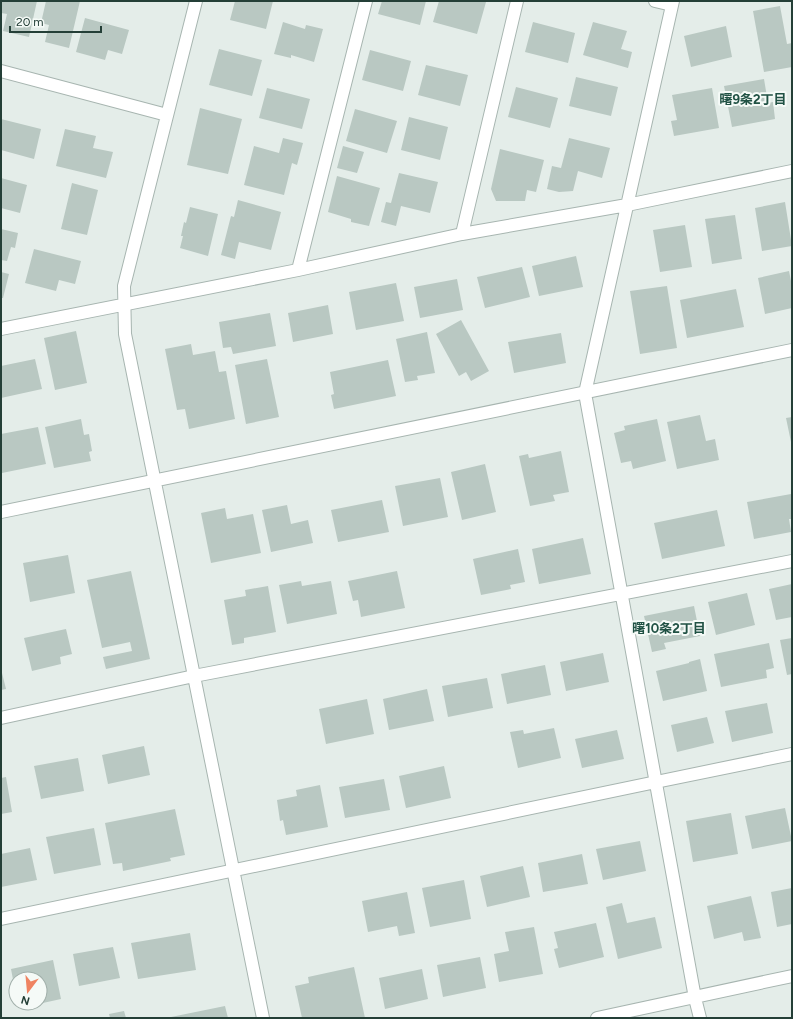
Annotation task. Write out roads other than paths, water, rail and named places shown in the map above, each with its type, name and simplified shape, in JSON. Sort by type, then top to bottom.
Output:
[{"type":"street","points":[[196,1],[124,286],[125,334],[262,1018]]},
{"type":"street","points":[[298,270],[366,1]]},
{"type":"street","points":[[462,234],[517,1]]},
{"type":"street","points":[[655,1],[672,3],[585,393],[695,998],[700,1018]]},
{"type":"street","points":[[1,71],[167,115]]},
{"type":"street","points":[[1,330],[298,270],[462,234],[627,205],[792,171]]},
{"type":"street","points":[[1,512],[792,350]]},
{"type":"street","points":[[1,718],[194,676],[792,561]]},
{"type":"street","points":[[1,919],[792,754]]},
{"type":"street","points":[[597,1018],[792,976]]},
{"type":"district","name":"曙9条2丁目","points":[[753,99]]},
{"type":"district","name":"曙10条2丁目","points":[[669,628]]}]
